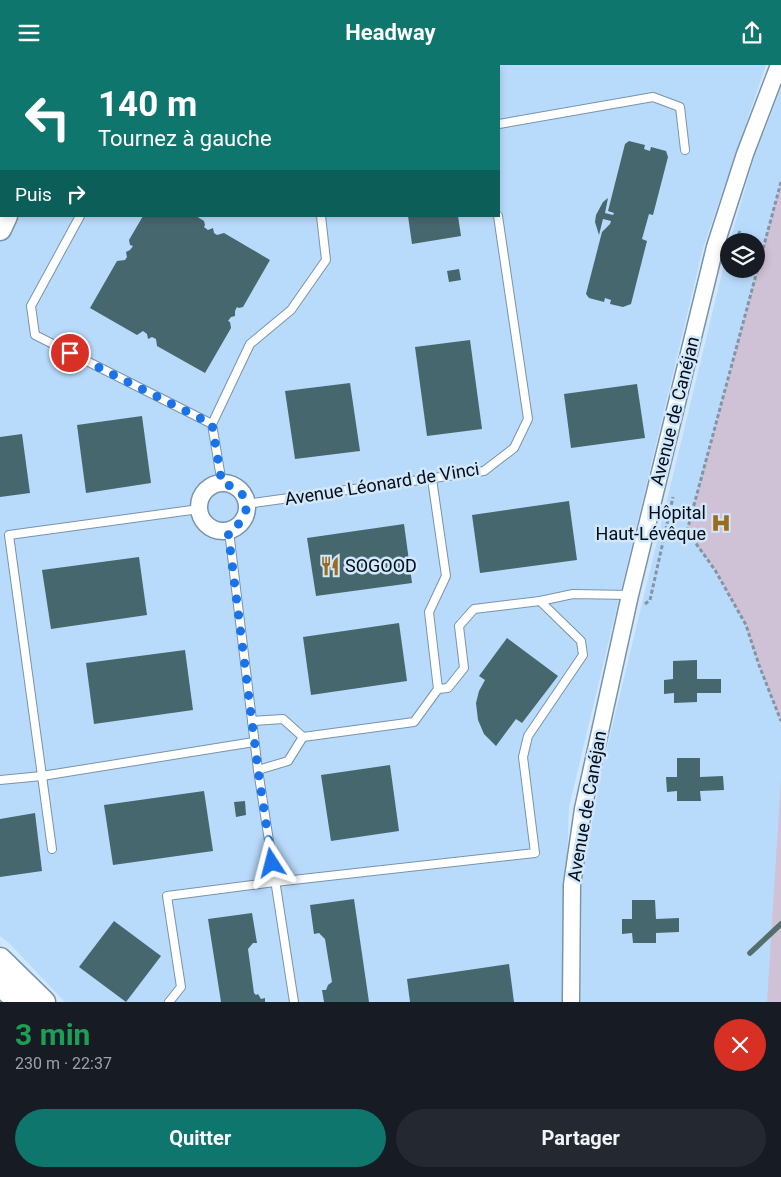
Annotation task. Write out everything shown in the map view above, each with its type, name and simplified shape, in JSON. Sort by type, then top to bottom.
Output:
[{"type":"main road","points":[[0,229],[6,217]]},
{"type":"main road","points":[[0,959],[44,1002]]},
{"type":"main road","points":[[0,984],[19,1002]]},
{"type":"street","name":"Avenue de Canéjan","points":[[571,1002],[572,885],[583,809],[630,595],[715,247],[745,154],[780,65]]},
{"type":"street","points":[[222,484],[229,484],[237,488],[244,496],[246,504],[246,513],[242,522],[237,527],[228,531],[215,531],[206,525],[200,517],[198,509],[203,493],[210,487],[222,484]]},
{"type":"lane","points":[[500,125],[653,97],[680,107],[685,150]]},
{"type":"lane","points":[[79,217],[31,306],[35,335],[212,424]]},
{"type":"lane","points":[[222,484],[212,424],[250,344],[291,310],[326,260],[321,217]]},
{"type":"lane","name":"Avenue Léonard de Vinci","points":[[246,504],[484,471],[514,449],[528,419],[498,217]]},
{"type":"lane","points":[[252,721],[283,719],[304,737],[414,722],[438,689],[428,612],[446,576],[432,479]]},
{"type":"lane","points":[[52,849],[9,535],[198,509]]},
{"type":"lane","points":[[228,531],[254,742],[294,1002]]},
{"type":"lane","points":[[438,689],[448,688],[464,668],[459,626],[474,609],[540,601],[573,594],[630,595]]},
{"type":"lane","points":[[169,1002],[180,987],[167,896],[535,853],[523,757],[528,736],[583,655],[581,641],[540,601]]},
{"type":"lane","points":[[258,770],[288,761],[304,737]]},
{"type":"lane","points":[[0,780],[42,776],[254,742]]},
{"type":"lane","points":[[0,971],[32,1002]]},
{"type":"path","points":[[781,182],[687,531],[715,569],[746,625],[758,665],[781,721]]},
{"type":"shaded area","points":[[500,65],[766,65],[703,248],[569,807],[562,1002],[65,1002],[10,944],[0,936],[0,217],[500,217]]},
{"type":"shaded area","name":"Hôpital Haut-Lévêque","points":[[781,88],[781,1002],[581,1002],[582,881],[600,777],[721,278],[765,278],[765,233],[732,233],[754,158]]},
{"type":"shaded area","points":[[781,182],[781,721],[746,625],[715,570],[687,531],[755,278],[765,278],[765,241]]},
{"type":"shaded area","points":[[781,778],[781,1002],[767,1002]]},
{"type":"building","points":[[629,141],[645,145],[644,149],[650,151],[651,147],[666,151],[668,157],[653,215],[649,214],[642,239],[647,241],[631,304],[623,307],[610,304],[611,300],[605,298],[604,302],[589,298],[586,294],[602,232],[611,221],[603,219],[599,235],[595,222],[596,215],[603,202],[608,198],[605,213],[613,215],[614,213],[608,211],[625,144]]},
{"type":"building","points":[[142,217],[198,217],[204,221],[204,227],[208,230],[213,228],[214,233],[217,235],[224,233],[270,260],[243,307],[237,307],[235,316],[231,317],[228,321],[231,328],[205,373],[157,346],[156,339],[152,337],[148,339],[147,334],[143,331],[137,335],[90,308],[117,261],[125,260],[127,257],[126,252],[133,246],[130,245],[129,240]]},
{"type":"building","points":[[408,217],[458,217],[461,236],[412,244]]},
{"type":"building","points":[[459,269],[461,280],[449,282],[447,271]]},
{"type":"building","points":[[470,340],[482,429],[427,436],[415,347]]},
{"type":"building","points":[[350,383],[360,451],[295,459],[285,391]]},
{"type":"building","points":[[637,384],[645,438],[571,448],[564,394]]},
{"type":"building","points":[[142,416],[151,483],[86,493],[77,425]]},
{"type":"building","points":[[22,434],[30,493],[0,497],[0,437]]},
{"type":"building","points":[[569,501],[577,560],[480,573],[472,515]]},
{"type":"building","points":[[404,524],[412,583],[316,596],[307,538]]},
{"type":"building","points":[[139,557],[147,615],[51,629],[42,570]]},
{"type":"building","points":[[399,623],[407,681],[311,695],[303,637]]},
{"type":"building","points":[[507,638],[558,676],[522,723],[516,719],[496,746],[484,734],[478,720],[476,703],[479,691],[485,680],[479,676]]},
{"type":"building","points":[[185,650],[193,710],[94,724],[86,663]]},
{"type":"building","points":[[697,660],[697,679],[721,679],[721,693],[697,693],[697,702],[674,703],[674,693],[664,694],[664,680],[673,679],[673,661]]},
{"type":"building","points":[[677,758],[700,758],[700,777],[723,776],[724,790],[700,791],[701,801],[677,801],[677,791],[667,792],[666,777],[677,777]]},
{"type":"building","points":[[390,765],[399,831],[331,841],[321,775]]},
{"type":"building","points":[[204,791],[213,851],[113,865],[104,805]]},
{"type":"building","points":[[245,801],[246,815],[236,817],[234,802]]},
{"type":"building","points":[[35,813],[42,871],[0,877],[0,819]]},
{"type":"building","points":[[354,899],[369,1002],[324,1002],[322,990],[326,990],[332,982],[325,939],[319,933],[314,934],[310,905]]},
{"type":"building","points":[[632,900],[655,900],[656,919],[679,918],[679,932],[656,933],[656,943],[633,943],[632,933],[622,934],[622,919],[632,919]]},
{"type":"building","points":[[252,913],[257,943],[253,943],[248,949],[254,993],[258,994],[261,999],[265,998],[265,1002],[221,1002],[208,919]]},
{"type":"building","points":[[114,921],[161,956],[126,1002],[79,967]]},
{"type":"building","points":[[509,964],[514,1002],[410,1002],[407,979]]},
{"type":"waterway","points":[[750,953],[781,924]]},
{"type":"place","name":"Hôpital Haut-Lévêque","points":[[721,523]]},
{"type":"place","name":"SOGOOD","points":[[330,566]]},
{"type":"route","points":[[70,353],[212,424],[222,484],[229,484],[237,488],[244,496],[246,513],[242,522],[237,527],[228,531],[258,770],[272,863]]}]
